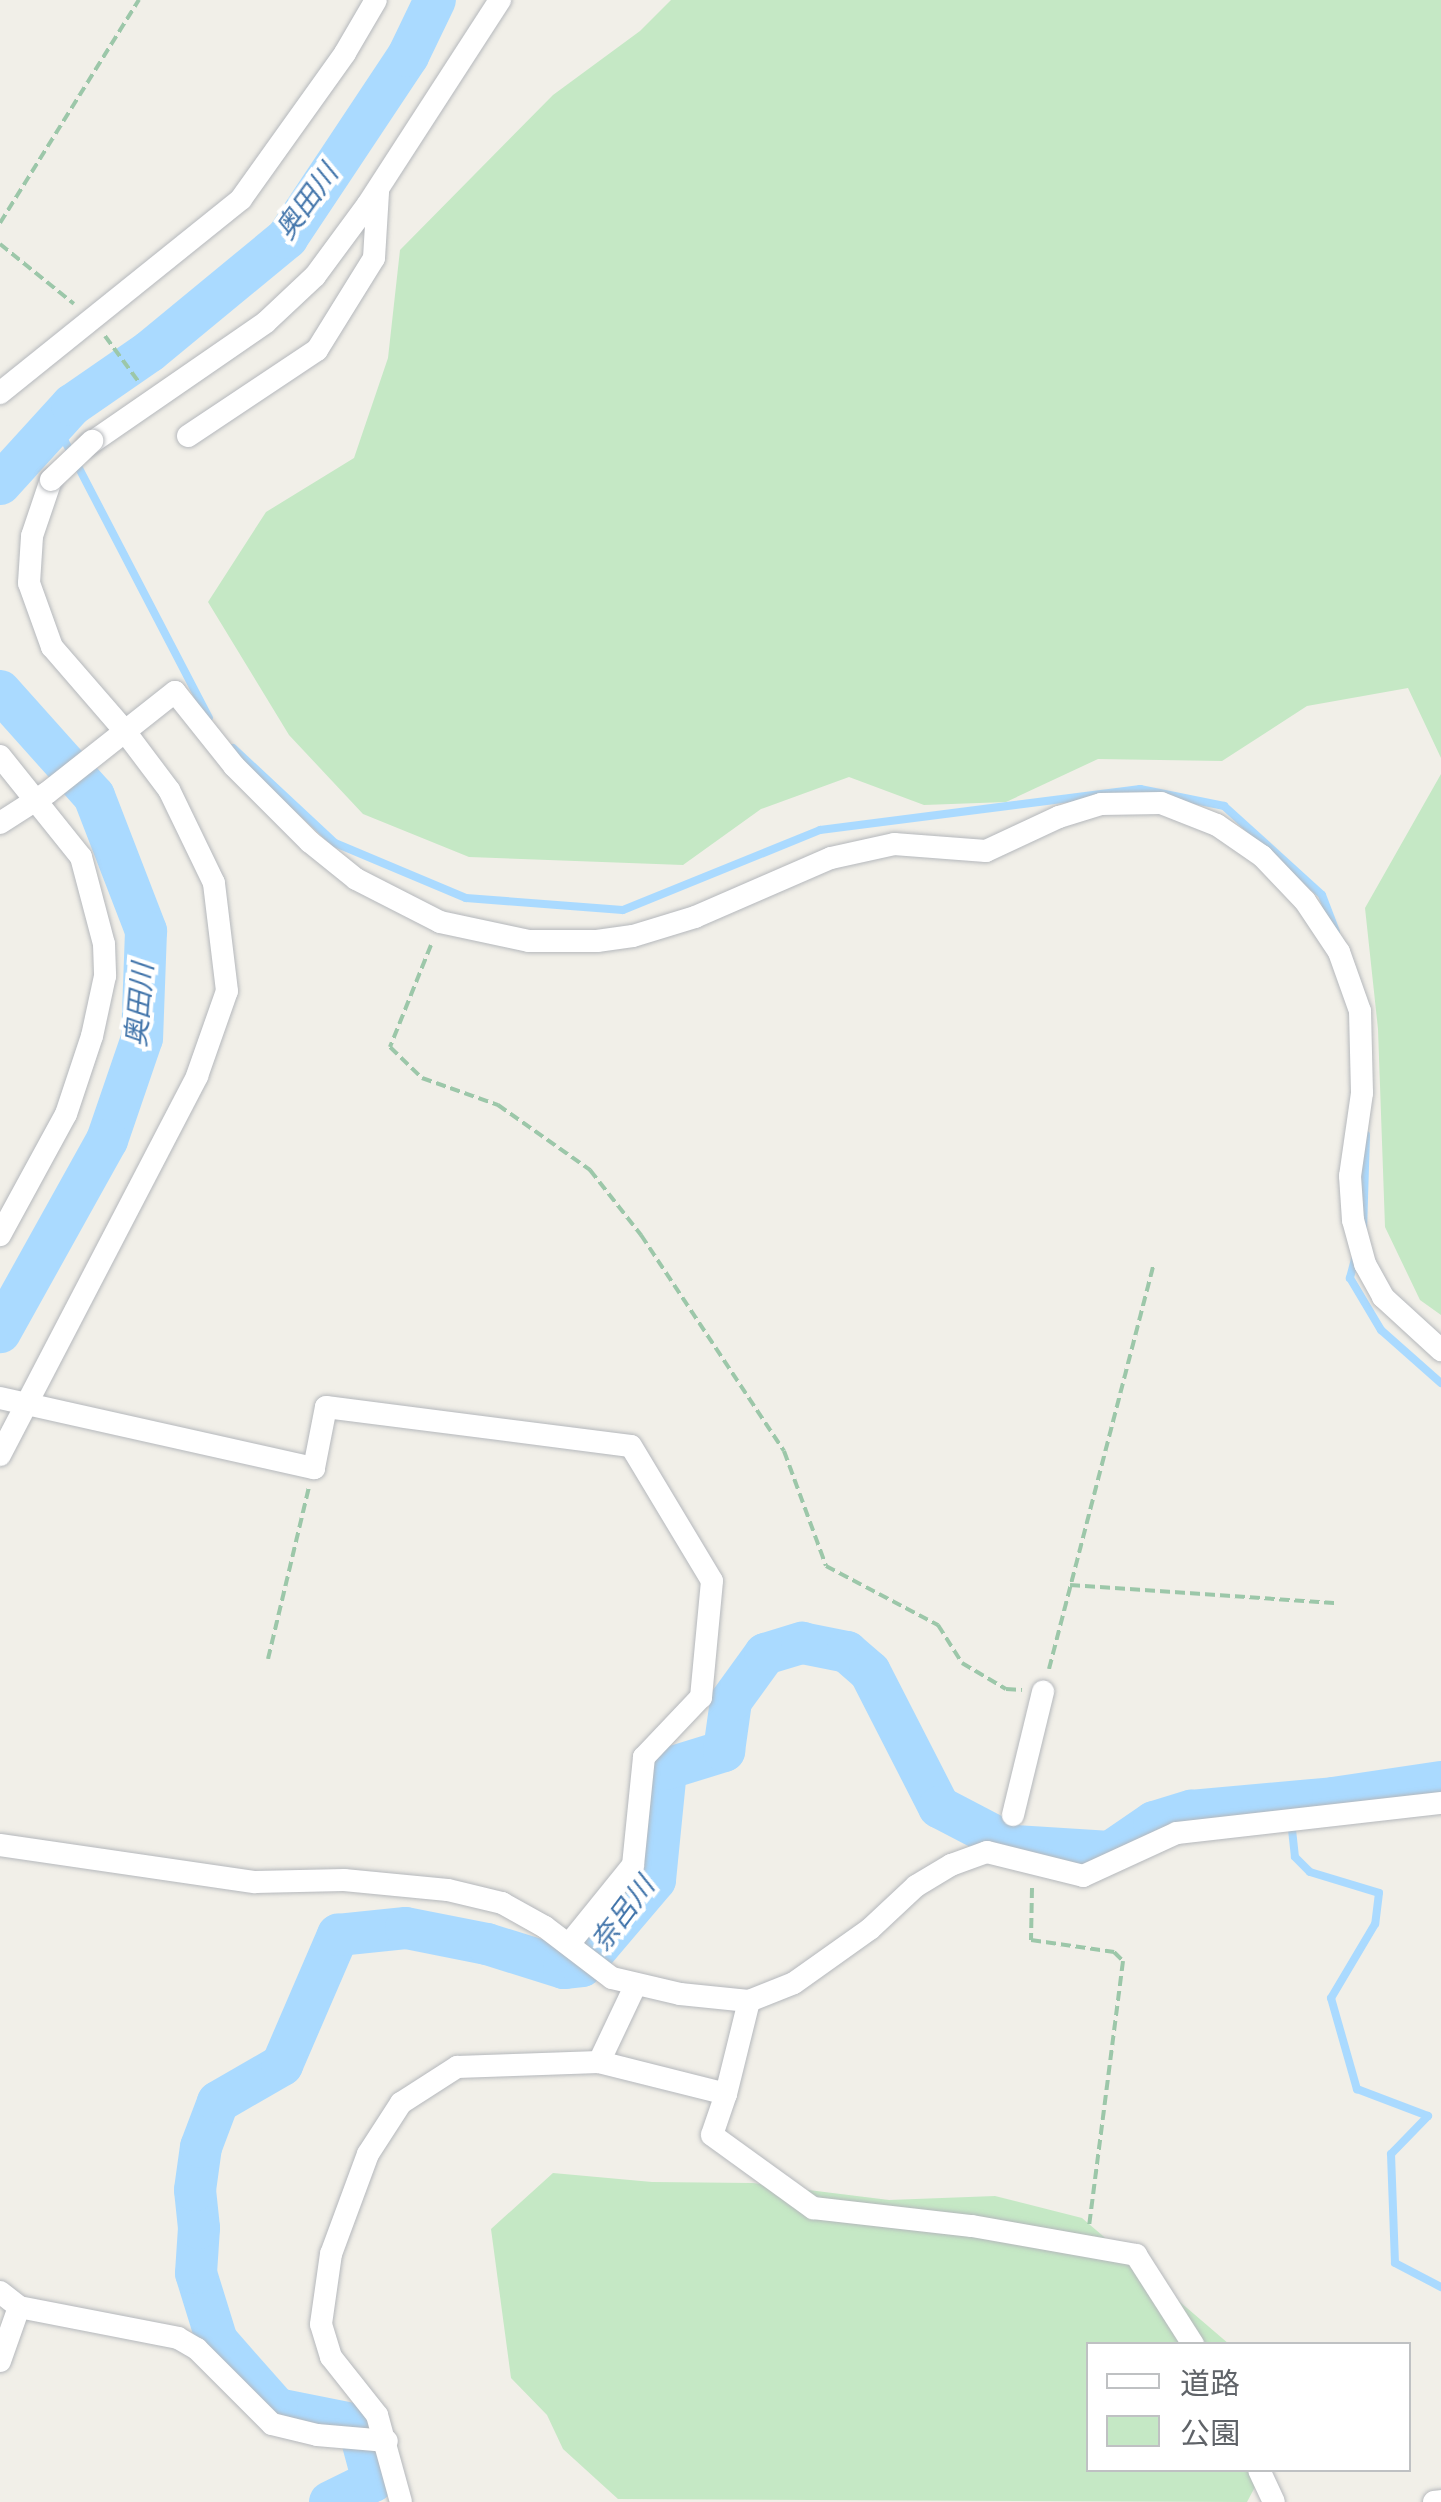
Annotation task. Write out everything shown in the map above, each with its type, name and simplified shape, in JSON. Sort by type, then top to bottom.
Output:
[{"type":"street","points":[[0,393],[241,199],[346,53],[376,0]]},
{"type":"street","points":[[0,1455],[11,1401],[197,1076],[227,991],[214,882],[169,790],[116,736],[52,647],[29,583],[32,536],[52,480],[92,442],[88,445],[152,401],[266,322],[316,276],[500,0]]},
{"type":"street","points":[[188,436],[316,350],[374,258],[378,188]]},
{"type":"street","points":[[0,823],[40,797],[174,692],[234,766],[310,842],[356,878],[440,922],[530,941],[632,936],[695,917],[831,858],[894,844],[986,851],[1058,817],[1100,804],[1160,803],[1217,825],[1262,856],[1304,901],[1339,952],[1360,1011],[1362,1093],[1350,1176],[1353,1220],[1366,1264],[1383,1297],[1441,1350]]},
{"type":"street","points":[[0,756],[40,797],[81,857],[104,944],[105,976],[92,1036],[66,1114],[0,1235]]},
{"type":"street","points":[[11,1401],[314,1468],[326,1408],[631,1446],[712,1580],[701,1697],[644,1757],[633,1865],[575,1949]]},
{"type":"street","points":[[1012,1815],[1042,1692]]},
{"type":"street","points":[[0,1845],[255,1882],[344,1880],[448,1890],[502,1903],[575,1949],[612,1978],[749,2001],[794,1984],[870,1930],[916,1886],[951,1864],[987,1852],[1083,1876],[1177,1833],[1275,1818],[1441,1803]]},
{"type":"street","points":[[599,2062],[636,1984]]},
{"type":"street","points":[[749,2001],[712,2136],[813,2208],[972,2226],[1136,2255],[1192,2342]]},
{"type":"street","points":[[401,2502],[377,2415],[331,2356],[321,2324],[332,2254],[368,2154],[401,2102],[456,2067],[599,2062],[726,2094]]},
{"type":"street","points":[[0,2292],[19,2307],[178,2338],[197,2349],[272,2424],[348,2440],[387,2441]]},
{"type":"street","points":[[0,2361],[19,2307]]},
{"type":"street","points":[[1260,2472],[1274,2502]]},
{"type":"path","points":[[0,223],[139,0]]},
{"type":"path","points":[[0,244],[92,318],[152,401]]},
{"type":"path","points":[[440,922],[390,1047],[422,1078],[498,1105],[590,1170],[660,1264],[784,1451],[826,1566],[938,1624],[962,1663],[1006,1689],[1042,1692],[1154,1262]]},
{"type":"path","points":[[268,1659],[314,1468]]},
{"type":"path","points":[[1070,1585],[1337,1602]]},
{"type":"path","points":[[1033,1864],[1031,1940],[1114,1952],[1124,1961],[1087,2246]]},
{"type":"green space","points":[[671,0],[1441,0],[1441,758],[1408,688],[1307,706],[1222,761],[1098,759],[1006,802],[924,805],[849,777],[761,809],[683,865],[469,857],[363,814],[289,735],[208,602],[266,512],[354,458],[388,358],[400,250],[553,95],[640,31]]},
{"type":"green space","points":[[1441,774],[1441,1315],[1420,1300],[1385,1227],[1378,1029],[1365,908]]},
{"type":"green space","points":[[553,2173],[652,2182],[753,2183],[889,2200],[995,2196],[1082,2218],[1227,2342],[1086,2342],[1086,2472],[1263,2472],[1247,2502],[618,2499],[563,2449],[547,2415],[511,2378],[491,2229]]},
{"type":"waterway","name":"奥田川","points":[[0,484],[72,405],[150,351],[287,238],[408,56],[435,0]]},
{"type":"waterway","points":[[56,424],[209,718]]},
{"type":"waterway","name":"奥田川","points":[[0,691],[94,796],[146,931],[142,1038],[107,1140],[0,1332]]},
{"type":"waterway","points":[[233,748],[335,843],[466,898],[623,910],[820,830],[1140,789],[1224,806],[1322,895],[1336,931]]},
{"type":"waterway","points":[[1363,1230],[1366,1135]]},
{"type":"waterway","points":[[1355,1259],[1350,1278],[1381,1330],[1441,1383]]},
{"type":"waterway","name":"奈呂川","points":[[330,2502],[373,2481],[358,2425],[277,2409],[217,2341],[196,2273],[199,2228],[195,2190],[201,2147],[218,2102],[282,2065],[338,1935],[406,1928],[487,1944],[564,1968],[582,1966],[655,1880],[666,1769],[724,1751],[731,1701],[765,1654],[802,1643],[847,1652],[870,1672],[939,1807],[1014,1846],[1110,1852],[1154,1822],[1191,1811],[1333,1798],[1441,1782]]},
{"type":"waterway","points":[[1289,1802],[1295,1857],[1310,1872],[1379,1893],[1375,1924],[1331,1998],[1357,2089],[1428,2116],[1391,2154],[1395,2263],[1441,2287]]}]
